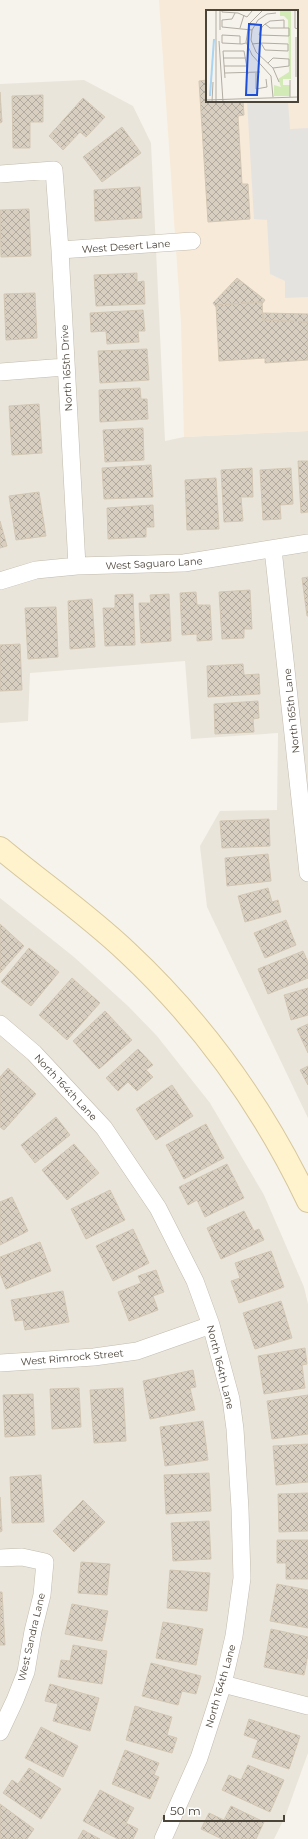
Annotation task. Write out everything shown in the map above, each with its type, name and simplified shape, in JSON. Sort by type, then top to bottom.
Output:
[{"type":"main road","points":[[0,848],[127,952],[207,1036],[234,1073],[270,1129],[291,1164],[308,1201]]},
{"type":"street","name":"North 165th Drive","points":[[0,174],[54,170],[60,250],[77,566]]},
{"type":"street","name":"West Desert Lane","points":[[60,250],[192,241]]},
{"type":"street","points":[[0,372],[66,367]]},
{"type":"street","name":"West Saguaro Lane","points":[[0,581],[36,570],[77,566],[184,563],[308,543]]},
{"type":"street","name":"North 165th Lane","points":[[273,549],[301,744],[308,873]]},
{"type":"street","name":"North 164th Lane","points":[[0,1024],[34,1053],[104,1128],[158,1208],[195,1281],[211,1325],[231,1399],[235,1429],[240,1509],[242,1578],[234,1636],[223,1684],[199,1758],[163,1839]]},
{"type":"street","name":"West Rimrock Street","points":[[0,1363],[94,1357],[137,1351],[211,1325]]},
{"type":"street","name":"West Sandra Lane","points":[[0,1558],[22,1557],[44,1562],[42,1595],[33,1631],[26,1672],[0,1732]]},
{"type":"street","points":[[223,1684],[308,1706]]},
{"type":"shaded area","points":[[159,0],[308,0],[308,431],[184,437],[181,322]]},
{"type":"shaded area","points":[[84,80],[133,106],[151,143],[165,441],[184,437],[308,431],[308,1118],[207,907],[200,846],[220,811],[277,810],[278,733],[191,739],[185,661],[30,673],[28,721],[0,723],[0,84]]},
{"type":"shaded area","points":[[247,102],[288,102],[290,129],[308,128],[308,297],[285,298],[285,281],[270,274],[267,220],[254,219]]},
{"type":"shaded area","points":[[0,898],[74,957],[128,1006],[157,1036],[210,1103],[264,1195],[304,1287],[308,1304],[308,1753],[285,1817],[274,1839],[0,1839]]},
{"type":"building","points":[[206,80],[206,102],[243,102],[244,115],[238,116],[242,184],[248,184],[250,219],[208,222],[199,81]]},
{"type":"building","points":[[0,92],[2,122],[0,123]]},
{"type":"building","points":[[43,95],[43,122],[30,122],[30,148],[13,148],[12,96]]},
{"type":"building","points":[[83,98],[105,117],[86,137],[80,132],[63,150],[49,136]]},
{"type":"building","points":[[122,127],[141,153],[102,182],[83,157]]},
{"type":"building","points":[[140,187],[142,218],[95,221],[94,190]]},
{"type":"building","points":[[29,209],[31,256],[1,257],[0,210]]},
{"type":"building","points":[[137,273],[137,282],[144,281],[145,304],[96,306],[94,275]]},
{"type":"building","points":[[237,278],[265,300],[262,304],[262,302],[216,305],[216,307],[213,303]]},
{"type":"building","points":[[35,293],[37,338],[6,340],[4,294]]},
{"type":"building","points":[[262,302],[263,320],[308,322],[308,360],[265,363],[265,358],[219,361],[216,305]]},
{"type":"building","points":[[143,310],[145,331],[138,331],[139,342],[107,344],[106,331],[91,332],[90,313]]},
{"type":"building","points":[[263,313],[308,314],[308,322],[263,320]]},
{"type":"building","points":[[147,349],[149,380],[100,383],[98,351]]},
{"type":"building","points":[[140,388],[141,399],[147,399],[148,419],[100,422],[99,390]]},
{"type":"building","points":[[39,404],[42,453],[12,455],[9,406]]},
{"type":"building","points":[[143,428],[144,460],[105,462],[103,430]]},
{"type":"building","points":[[298,461],[308,461],[308,512],[301,513]]},
{"type":"building","points":[[151,465],[153,497],[104,499],[102,468]]},
{"type":"building","points":[[252,468],[253,497],[241,497],[243,521],[224,522],[221,470]]},
{"type":"building","points":[[291,468],[293,504],[280,505],[281,519],[263,520],[260,470]]},
{"type":"building","points":[[216,478],[219,529],[187,530],[185,480]]},
{"type":"building","points":[[39,492],[46,536],[16,540],[9,496]]},
{"type":"building","points":[[153,505],[154,527],[146,527],[146,537],[108,539],[107,508]]},
{"type":"building","points":[[0,521],[7,546],[0,548]]},
{"type":"building","points":[[308,577],[308,616],[307,616],[302,578]]},
{"type":"building","points":[[250,590],[252,629],[244,629],[244,638],[222,639],[219,592]]},
{"type":"building","points":[[196,592],[197,605],[210,605],[212,640],[197,641],[197,634],[182,635],[180,593]]},
{"type":"building","points":[[133,594],[135,645],[105,646],[103,608],[115,608],[115,595]]},
{"type":"building","points":[[169,594],[171,641],[141,643],[139,603],[151,603],[150,595]]},
{"type":"building","points":[[92,599],[95,647],[70,649],[68,601]]},
{"type":"building","points":[[56,607],[58,657],[28,659],[25,608]]},
{"type":"building","points":[[20,644],[22,690],[0,691],[0,645]]},
{"type":"building","points":[[243,664],[244,675],[259,674],[260,694],[208,697],[207,666]]},
{"type":"building","points":[[258,701],[259,718],[253,719],[254,732],[215,734],[214,704]]},
{"type":"building","points":[[269,819],[270,846],[222,848],[220,821]]},
{"type":"building","points":[[268,854],[271,881],[227,886],[225,858]]},
{"type":"building","points":[[268,888],[272,902],[278,900],[281,912],[245,922],[238,896]]},
{"type":"building","points":[[286,920],[296,945],[265,958],[254,933]]},
{"type":"building","points":[[0,924],[24,946],[0,973]]},
{"type":"building","points":[[29,948],[59,972],[31,1006],[1,982]]},
{"type":"building","points":[[303,951],[308,962],[308,978],[268,994],[258,969]]},
{"type":"building","points":[[72,978],[100,1003],[67,1040],[39,1015]]},
{"type":"building","points":[[308,988],[308,1015],[291,1020],[284,995]]},
{"type":"building","points":[[105,1011],[132,1040],[99,1069],[73,1041]]},
{"type":"building","points":[[308,1024],[308,1053],[297,1029]]},
{"type":"building","points":[[138,1049],[153,1065],[146,1070],[153,1077],[137,1091],[128,1082],[118,1091],[106,1078]]},
{"type":"building","points":[[308,1066],[308,1085],[300,1070]]},
{"type":"building","points":[[8,1068],[36,1094],[4,1130],[0,1127],[0,1077]]},
{"type":"building","points":[[172,1085],[193,1116],[156,1140],[136,1109]]},
{"type":"building","points":[[56,1117],[70,1135],[35,1163],[21,1145]]},
{"type":"building","points":[[206,1124],[224,1158],[184,1179],[166,1145]]},
{"type":"building","points":[[74,1144],[99,1173],[67,1200],[42,1170]]},
{"type":"building","points":[[227,1164],[244,1198],[205,1217],[197,1200],[188,1205],[179,1187]]},
{"type":"building","points":[[110,1190],[125,1220],[86,1239],[71,1209]]},
{"type":"building","points":[[12,1197],[28,1231],[0,1245],[0,1202]]},
{"type":"building","points":[[244,1211],[254,1231],[259,1229],[264,1240],[221,1259],[207,1228]]},
{"type":"building","points":[[133,1229],[149,1263],[113,1281],[96,1246]]},
{"type":"building","points":[[40,1242],[51,1271],[6,1289],[0,1273],[0,1257]]},
{"type":"building","points":[[271,1251],[284,1287],[239,1303],[231,1281],[240,1278],[235,1263]]},
{"type":"building","points":[[156,1270],[164,1292],[153,1296],[158,1310],[129,1321],[118,1292],[141,1283],[138,1276]]},
{"type":"building","points":[[63,1291],[69,1322],[25,1330],[23,1320],[15,1321],[11,1300]]},
{"type":"building","points":[[281,1301],[292,1338],[255,1349],[243,1313]]},
{"type":"building","points":[[305,1348],[307,1364],[302,1365],[305,1388],[264,1394],[258,1356]]},
{"type":"building","points":[[193,1370],[196,1387],[190,1388],[195,1410],[150,1419],[143,1381]]},
{"type":"building","points":[[79,1388],[81,1427],[52,1429],[50,1389]]},
{"type":"building","points":[[123,1388],[126,1441],[94,1443],[90,1390]]},
{"type":"building","points":[[33,1394],[35,1435],[5,1437],[3,1395]]},
{"type":"building","points":[[308,1395],[308,1434],[272,1439],[267,1401]]},
{"type":"building","points":[[203,1421],[208,1460],[165,1466],[160,1427]]},
{"type":"building","points":[[308,1444],[308,1482],[276,1485],[273,1446]]},
{"type":"building","points":[[209,1473],[211,1511],[166,1514],[164,1475]]},
{"type":"building","points":[[41,1475],[44,1522],[12,1523],[10,1477]]},
{"type":"building","points":[[308,1493],[308,1531],[279,1532],[278,1494]]},
{"type":"building","points":[[0,1497],[2,1531],[0,1532]]},
{"type":"building","points":[[83,1500],[105,1522],[74,1552],[53,1531]]},
{"type":"building","points":[[209,1521],[211,1559],[173,1561],[171,1523]]},
{"type":"building","points":[[277,1540],[308,1540],[308,1579],[286,1579],[286,1563],[277,1563]]},
{"type":"building","points":[[81,1562],[110,1564],[107,1595],[78,1593]]},
{"type":"building","points":[[170,1570],[210,1573],[207,1611],[167,1608]]},
{"type":"building","points":[[277,1584],[308,1590],[308,1628],[270,1621]]},
{"type":"building","points":[[0,1592],[2,1592],[5,1645],[0,1645]]},
{"type":"building","points":[[72,1604],[108,1611],[102,1641],[65,1634]]},
{"type":"building","points":[[163,1622],[203,1629],[196,1665],[156,1658]]},
{"type":"building","points":[[271,1629],[308,1637],[308,1654],[304,1675],[264,1667]]},
{"type":"building","points":[[73,1645],[107,1651],[102,1684],[58,1677],[61,1660],[70,1661]]},
{"type":"building","points":[[151,1663],[201,1676],[196,1694],[182,1691],[178,1705],[142,1696]]},
{"type":"building","points":[[50,1684],[99,1698],[90,1731],[53,1721],[58,1704],[45,1701]]},
{"type":"building","points":[[135,1706],[172,1717],[167,1735],[177,1738],[172,1753],[126,1740]]},
{"type":"building","points":[[249,1719],[300,1736],[289,1769],[252,1757],[258,1740],[244,1735]]},
{"type":"building","points":[[41,1727],[78,1746],[63,1777],[25,1758]]},
{"type":"building","points":[[125,1750],[159,1763],[154,1775],[159,1777],[150,1799],[112,1784]]},
{"type":"building","points":[[248,1765],[284,1780],[270,1812],[222,1790],[229,1775],[241,1780]]},
{"type":"building","points":[[29,1768],[61,1789],[41,1819],[3,1793],[12,1780],[18,1784]]},
{"type":"building","points":[[100,1790],[134,1808],[126,1823],[138,1829],[133,1839],[118,1839],[83,1821]]},
{"type":"building","points":[[0,1804],[34,1829],[27,1839],[0,1839]]},
{"type":"building","points":[[231,1806],[264,1822],[256,1839],[222,1839],[201,1829],[209,1813],[224,1820]]},
{"type":"building","points":[[83,1830],[100,1839],[78,1839]]}]
